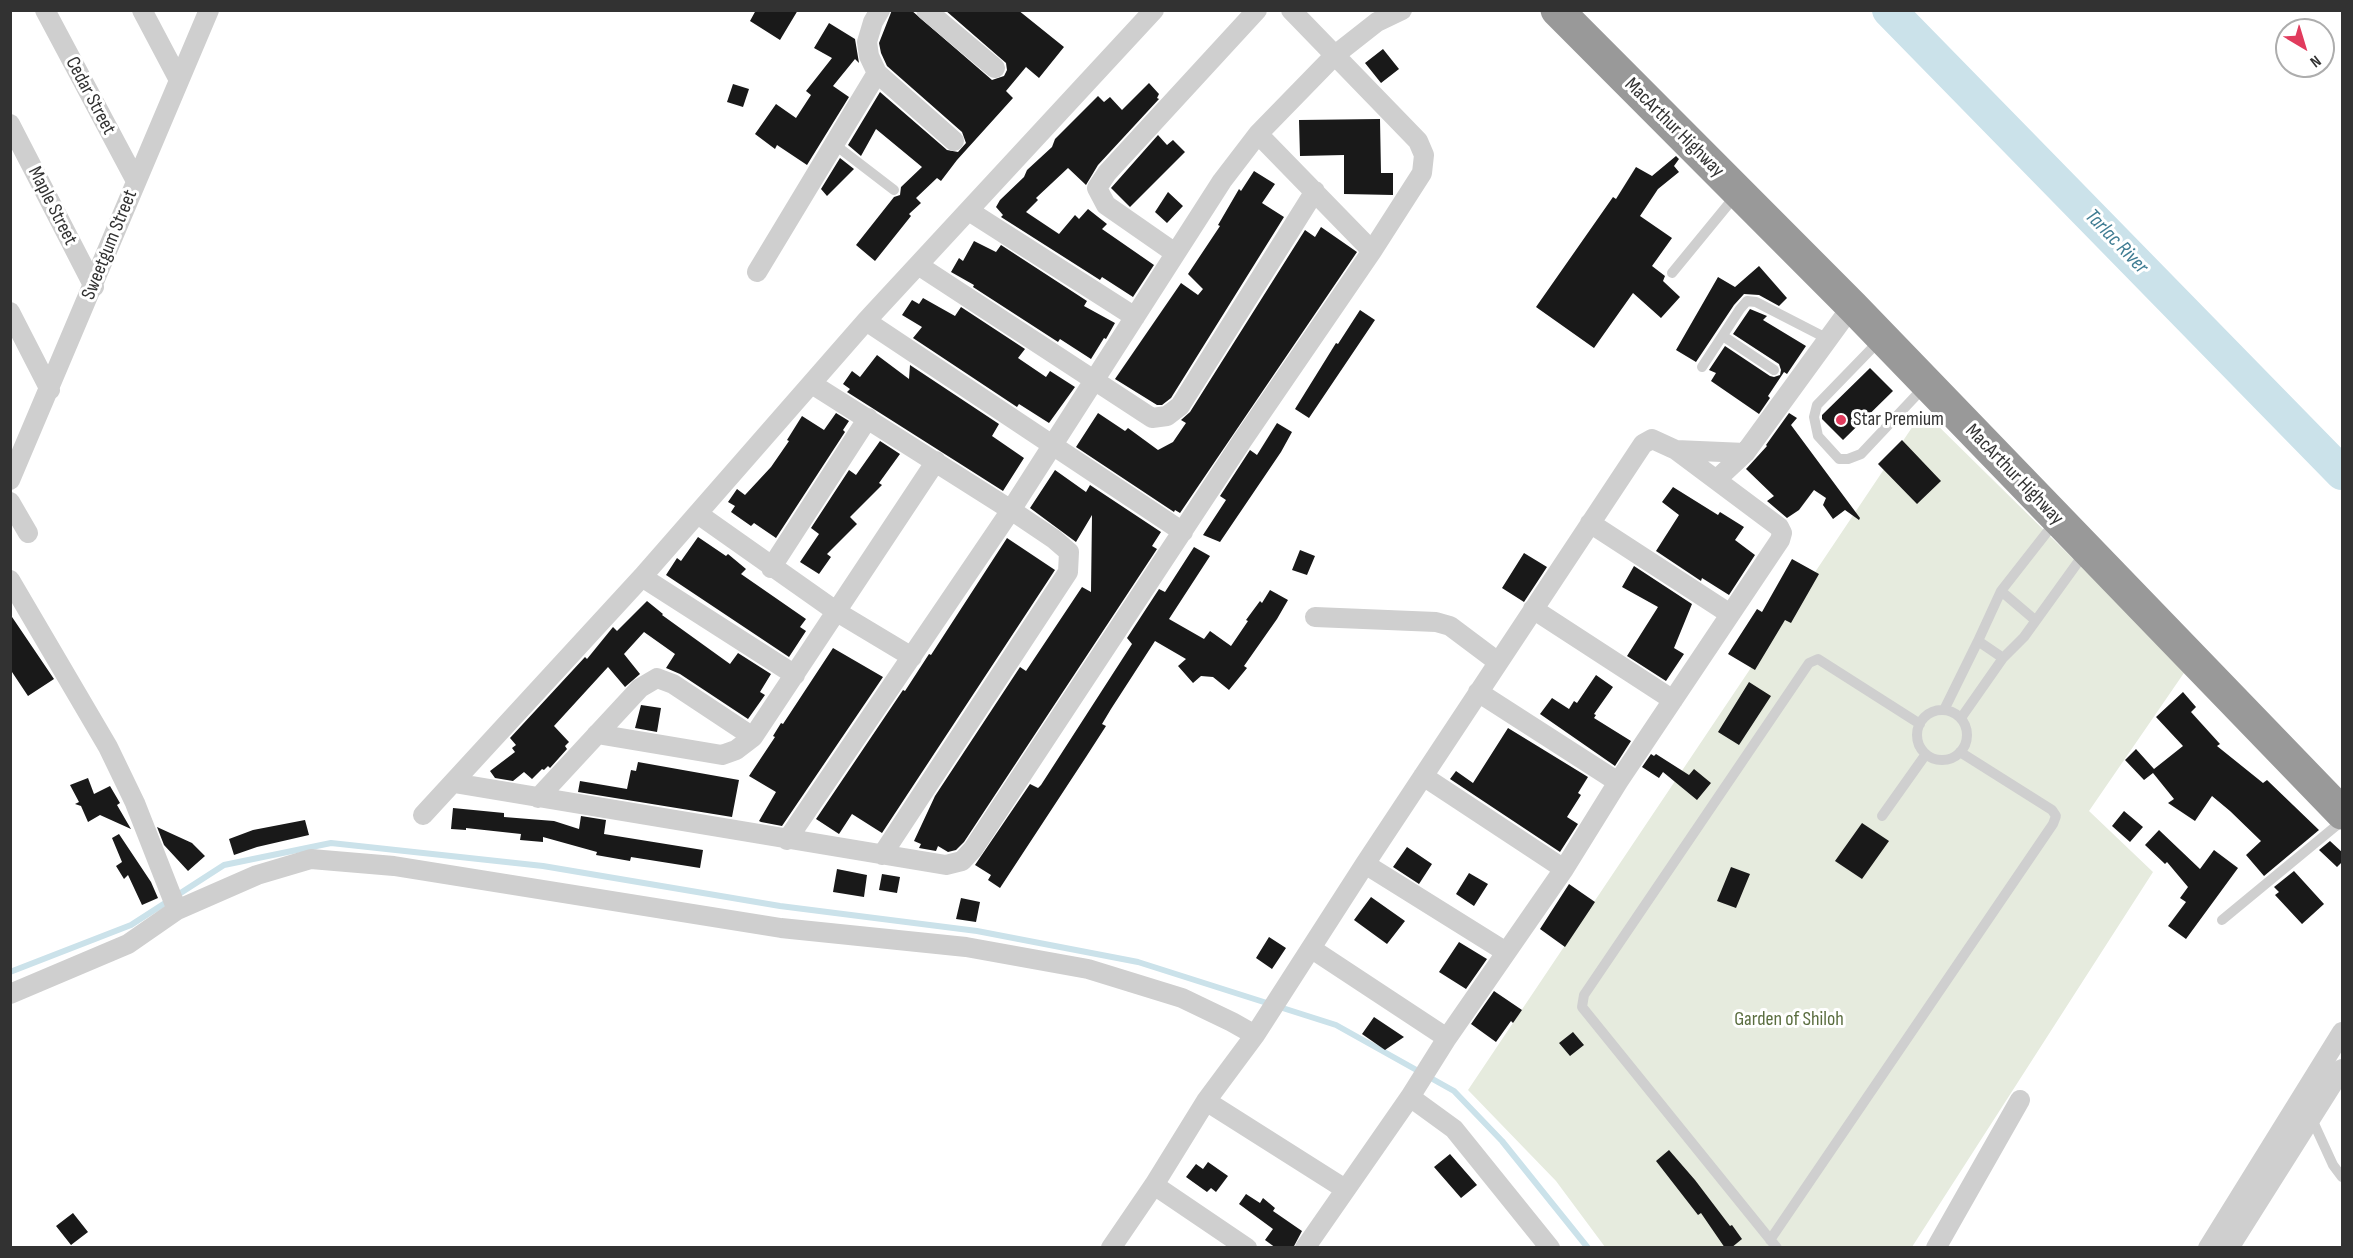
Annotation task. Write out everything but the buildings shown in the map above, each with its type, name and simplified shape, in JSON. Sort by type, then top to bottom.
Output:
[{"type":"highway","name":"MacArthur Highway","points":[[1557,10],[1852,306],[2343,813]]},
{"type":"street","name":"Cedar Street","points":[[45,10],[136,181]]},
{"type":"street","points":[[142,10],[179,80]]},
{"type":"street","name":"Sweetgum Street","points":[[10,480],[94,287],[136,181],[209,10]]},
{"type":"street","points":[[880,10],[873,22],[867,42],[869,56],[877,73],[954,141]]},
{"type":"street","points":[[926,10],[995,68]]},
{"type":"street","points":[[423,815],[642,577],[866,321],[1154,10]]},
{"type":"street","points":[[1175,253],[1106,205],[1097,189],[1107,173],[1257,10]]},
{"type":"street","points":[[454,783],[946,865],[962,861],[973,849],[1422,173],[1424,155],[1418,141],[1291,10]]},
{"type":"street","points":[[787,840],[1054,445],[1222,181],[1258,134],[1335,55],[1379,16],[1402,10]]},
{"type":"street","points":[[757,272],[877,73]]},
{"type":"street","name":"Maple Street","points":[[10,124],[94,287]]},
{"type":"street","points":[[1258,134],[1372,251]]},
{"type":"street","points":[[918,265],[1152,418],[1167,416],[1180,406],[1315,191]]},
{"type":"street","points":[[969,211],[1135,317]]},
{"type":"street","points":[[1716,480],[1745,453],[1852,306]]},
{"type":"street","points":[[10,312],[50,390]]},
{"type":"street","points":[[866,321],[1183,532]]},
{"type":"street","points":[[812,384],[1011,510],[1069,552],[1068,572],[882,855]]},
{"type":"street","points":[[771,568],[868,418]]},
{"type":"street","points":[[1111,1248],[1154,1185],[1206,1101],[1255,1035],[1590,523],[1643,444],[1652,439],[1676,450],[1779,527],[1782,533],[1780,540],[1618,782],[1564,868],[1305,1248]]},
{"type":"street","points":[[1676,450],[1745,453]]},
{"type":"street","points":[[597,734],[722,755],[736,750],[753,737],[936,461]]},
{"type":"street","points":[[10,502],[28,533]]},
{"type":"street","points":[[698,514],[771,568],[837,612],[912,657]]},
{"type":"street","points":[[1590,523],[1730,614]]},
{"type":"street","points":[[642,577],[795,675]]},
{"type":"street","points":[[10,580],[108,747],[135,803],[177,910]]},
{"type":"street","points":[[1533,609],[1674,700]]},
{"type":"street","points":[[1316,617],[1443,624],[1450,626],[1498,662]]},
{"type":"street","points":[[538,798],[640,688],[657,678],[673,684],[753,737]]},
{"type":"street","points":[[1478,692],[1618,782]]},
{"type":"street","points":[[1423,776],[1564,868]]},
{"type":"street","points":[[10,994],[128,944],[177,910],[257,875],[311,859],[394,866],[781,928],[966,947],[1088,969],[1182,998],[1255,1035]]},
{"type":"street","points":[[1365,864],[1506,952]]},
{"type":"street","points":[[1312,948],[1447,1038]]},
{"type":"street","points":[[2229,1248],[2249,1197],[2327,1056],[2343,1032]]},
{"type":"street","points":[[2208,1248],[2311,1117],[2342,1069],[2327,1056]]},
{"type":"street","points":[[1410,1097],[1454,1129],[1550,1248]]},
{"type":"street","points":[[1936,1248],[2020,1100]]},
{"type":"street","points":[[1206,1101],[1346,1189]]},
{"type":"street","points":[[1154,1185],[1247,1248]]},
{"type":"lane","points":[[834,144],[894,190]]},
{"type":"lane","points":[[1672,273],[1738,192]]},
{"type":"lane","points":[[1702,367],[1740,309],[1748,301],[1756,302],[1828,339]]},
{"type":"lane","points":[[1723,336],[1774,370]]},
{"type":"lane","points":[[1882,338],[1817,405],[1814,417],[1818,435],[1839,459],[1848,459],[1861,454],[1927,384]]},
{"type":"lane","points":[[1944,710],[2001,591],[2057,519]]},
{"type":"lane","points":[[1961,718],[2003,658],[2024,637],[2087,550]]},
{"type":"lane","points":[[2001,591],[2035,620]]},
{"type":"lane","points":[[1978,641],[2003,658]]},
{"type":"lane","points":[[1920,724],[1818,659],[1809,663],[1584,995],[1582,1007],[1774,1244],[2053,824],[2056,816],[2052,810],[1960,752]]},
{"type":"lane","points":[[1944,710],[1961,718],[1965,724],[1966,739],[1960,752],[1947,759],[1932,758],[1926,754],[1918,740],[1920,724],[1930,714],[1944,710]]},
{"type":"lane","points":[[1882,816],[1926,754]]},
{"type":"lane","points":[[2222,921],[2343,821]]},
{"type":"lane","points":[[2311,1117],[2333,1165],[2343,1177]]},
{"type":"green space","name":"Garden of Shiloh","points":[[1923,411],[2186,670],[2089,811],[2153,872],[1912,1247],[1605,1247],[1556,1181],[1468,1090]]},
{"type":"waterway","name":"Tarlac River","points":[[1889,10],[2342,473]]},
{"type":"waterway","points":[[10,972],[131,925],[224,865],[331,843],[543,866],[780,906],[977,931],[1138,962],[1336,1025],[1454,1091],[1502,1141],[1588,1248]]},
{"type":"place","name":"Star Premium","points":[[1841,420]]}]
